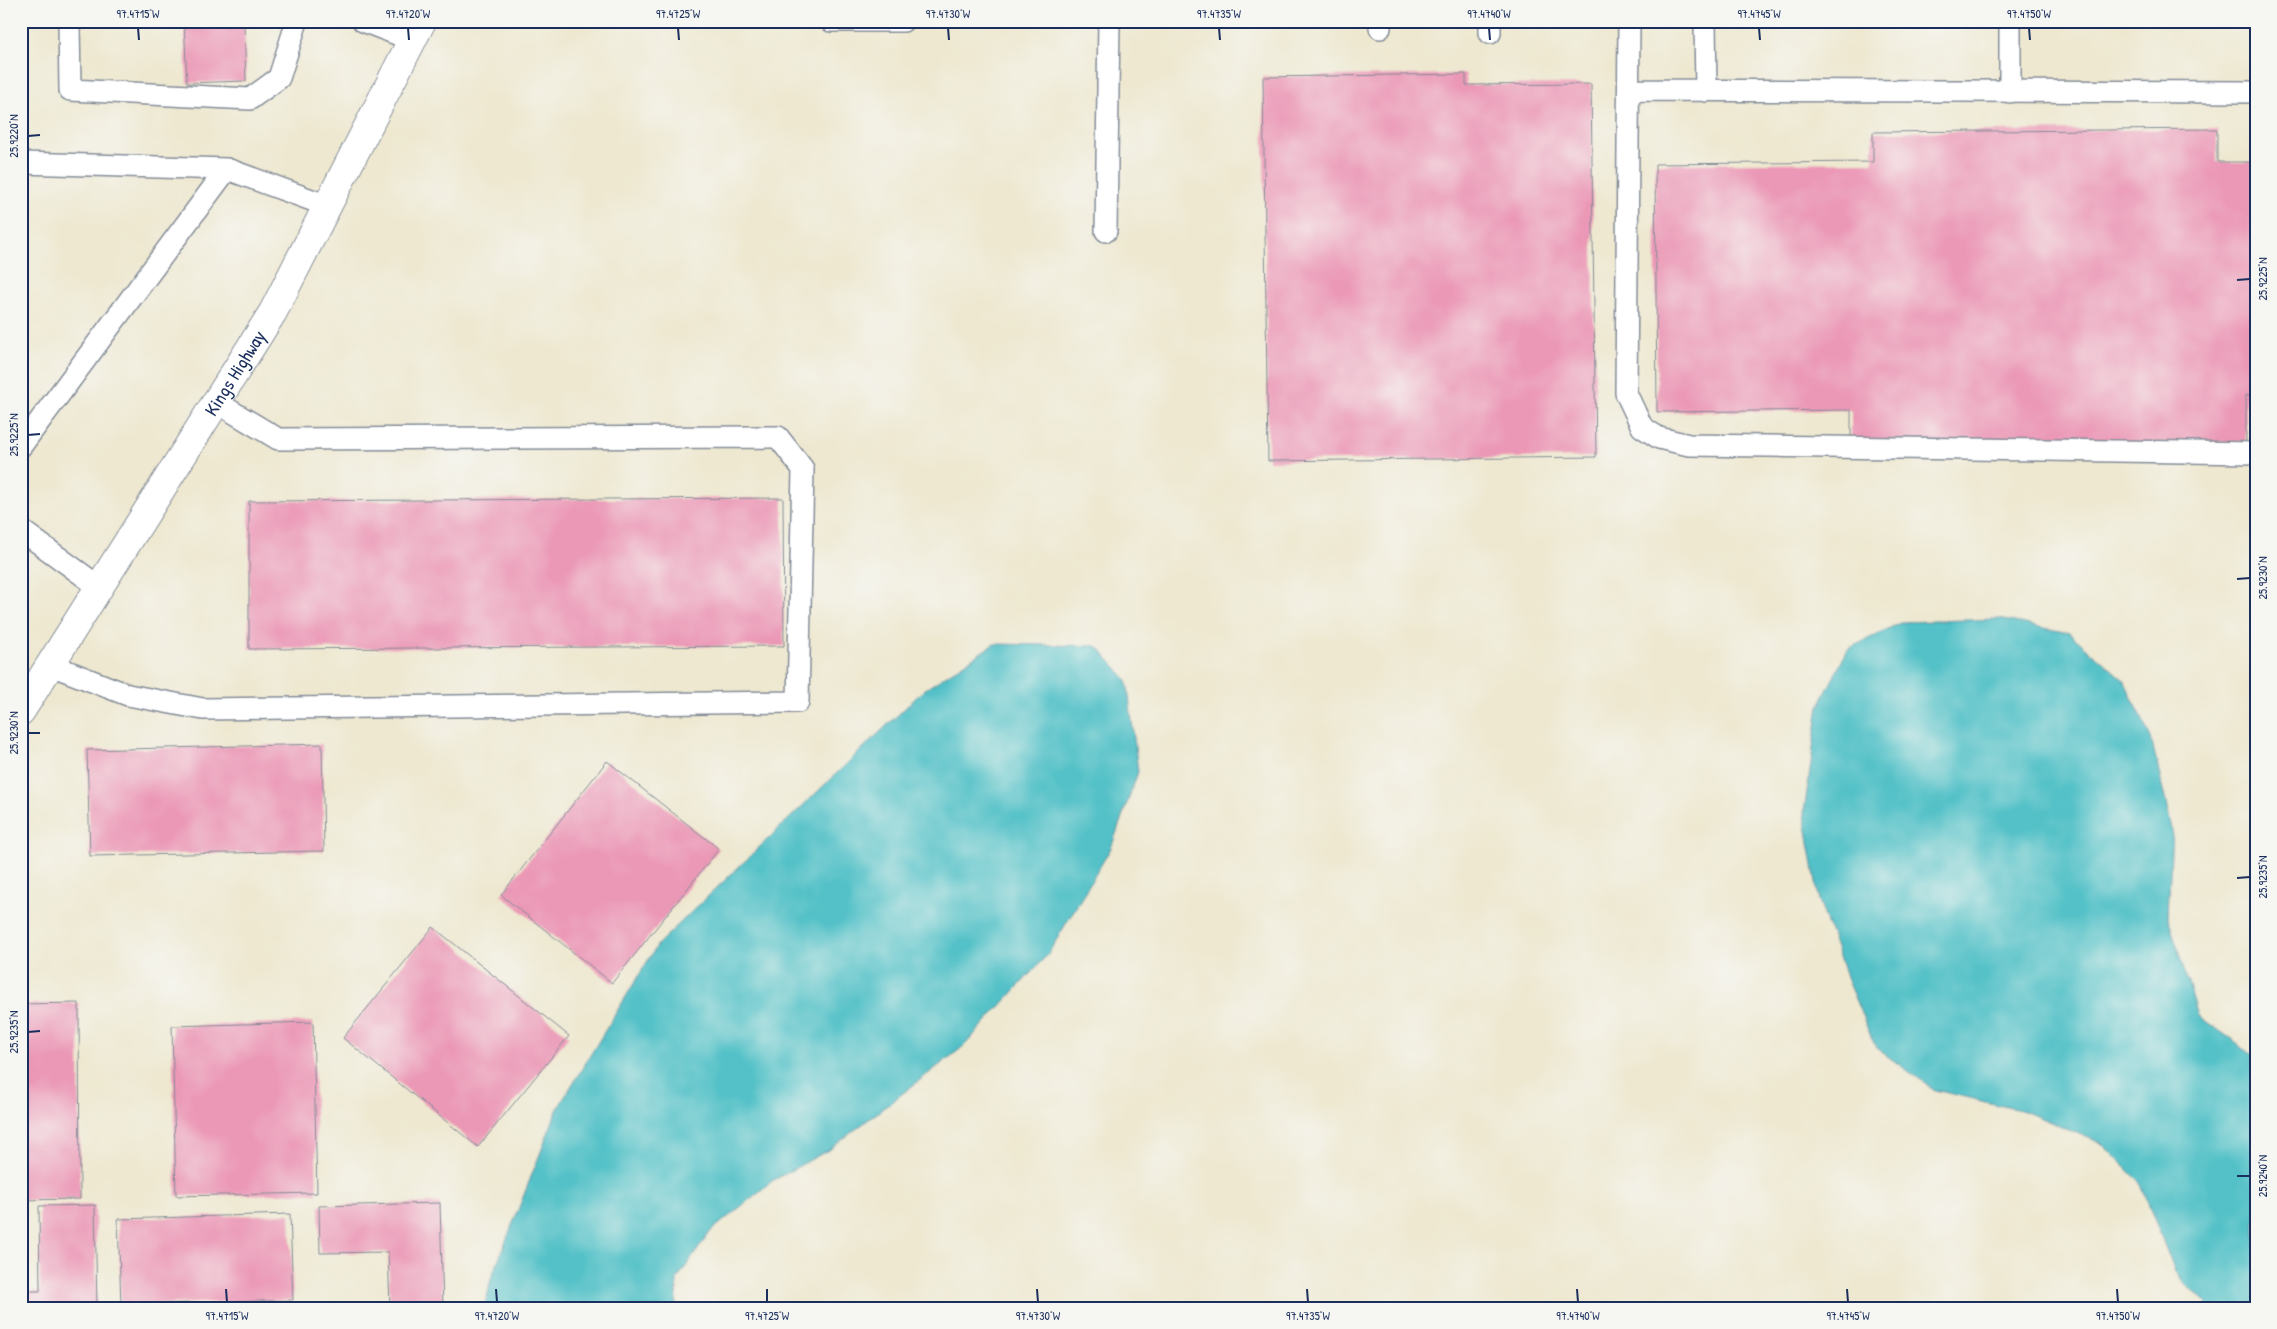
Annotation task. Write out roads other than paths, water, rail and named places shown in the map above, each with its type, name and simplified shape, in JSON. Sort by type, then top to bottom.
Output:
[{"type":"street","name":"Kings Highway","points":[[21,711],[273,312],[417,31]]},
{"type":"lane","points":[[69,21],[70,90],[250,99],[279,78],[297,21]]},
{"type":"lane","points":[[363,21],[417,31]]},
{"type":"lane","points":[[832,21],[903,21]]},
{"type":"lane","points":[[1106,231],[1109,21]]},
{"type":"lane","points":[[1629,21],[1626,393],[1642,427],[1658,438],[1689,445],[2256,453]]},
{"type":"lane","points":[[1705,21],[1706,91]]},
{"type":"lane","points":[[2010,21],[2010,92]]},
{"type":"lane","points":[[1629,90],[2256,92]]},
{"type":"lane","points":[[21,162],[227,169],[328,206]]},
{"type":"lane","points":[[21,446],[227,169]]},
{"type":"lane","points":[[51,665],[128,695],[203,709],[798,702],[803,469],[778,437],[278,439],[216,402]]},
{"type":"lane","points":[[21,530],[99,587]]},
{"type":"water","points":[[1999,619],[2069,633],[2124,680],[2151,738],[2172,829],[2168,917],[2198,1016],[2256,1056],[2256,1308],[2210,1308],[2175,1272],[2140,1182],[2101,1143],[2024,1111],[1935,1090],[1876,1048],[1849,985],[1819,900],[1804,813],[1819,706],[1848,649],[1902,622]]},
{"type":"water","points":[[994,644],[1097,646],[1127,680],[1138,772],[1111,848],[1048,954],[963,1047],[830,1149],[772,1181],[711,1231],[677,1279],[676,1308],[485,1308],[491,1279],[558,1108],[658,944],[924,690]]}]
